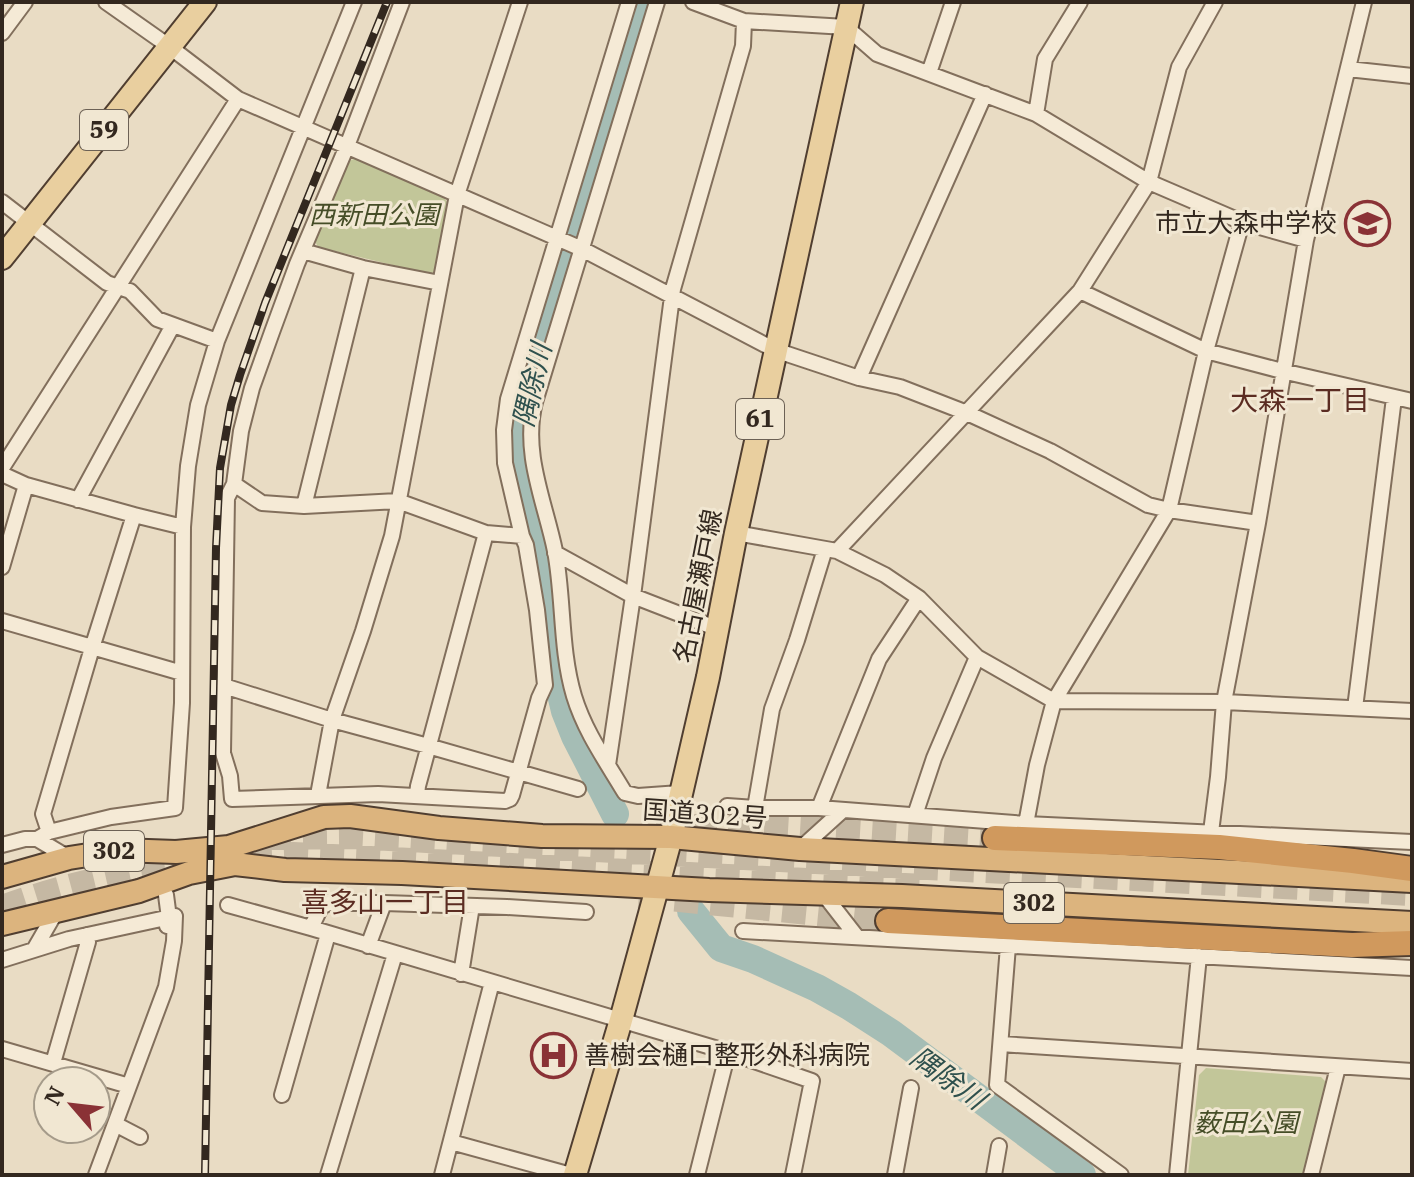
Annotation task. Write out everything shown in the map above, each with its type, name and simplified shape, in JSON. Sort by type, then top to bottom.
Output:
[{"type":"highway","name":"国道302号","points":[[2,877],[69,858],[120,850],[176,852],[219,849],[324,817],[350,816],[439,828],[542,836],[671,837],[800,849],[1412,881]]},
{"type":"highway","points":[[995,838],[1219,847],[1412,869]]},
{"type":"highway","name":"302","points":[[2,924],[139,891],[189,873],[235,864],[285,870],[822,892],[1412,923]]},
{"type":"highway","points":[[888,921],[1352,945],[1412,943]]},
{"type":"main road","name":"59","points":[[2,258],[205,2]]},
{"type":"main road","name":"名古屋瀬戸線","points":[[573,1175],[621,1020],[671,837],[852,2]]},
{"type":"street","points":[[2,33],[25,2]]},
{"type":"street","points":[[106,2],[238,99],[582,249],[775,350],[859,378],[900,387],[967,413],[1050,451],[1148,505],[1258,523]]},
{"type":"street","points":[[2,845],[111,817],[175,808],[182,703],[183,527],[188,466],[198,405],[217,341],[354,2]]},
{"type":"street","points":[[402,2],[303,251],[252,388],[241,431],[234,484],[227,498],[223,753],[230,776],[232,799],[378,794],[505,801],[512,795],[545,685],[526,545],[505,463],[508,399],[629,2]]},
{"type":"street","points":[[318,795],[332,720],[392,536],[457,195],[520,2]]},
{"type":"street","points":[[657,2],[532,414],[531,443],[555,553],[569,676],[589,735],[625,793],[638,796],[680,793]]},
{"type":"street","points":[[693,2],[744,21],[846,27],[877,54],[1036,114],[1149,182],[1242,222],[1306,240]]},
{"type":"street","points":[[929,73],[953,2]]},
{"type":"street","points":[[1036,114],[1045,59],[1080,2]]},
{"type":"street","points":[[755,808],[772,709],[831,550],[967,413],[1080,291],[1149,182],[1179,67],[1215,2]]},
{"type":"street","points":[[1211,832],[1224,702],[1306,240],[1364,2]]},
{"type":"street","points":[[608,765],[673,289],[743,46],[744,21]]},
{"type":"street","points":[[1348,69],[1412,76]]},
{"type":"street","points":[[859,378],[985,94]]},
{"type":"street","points":[[2,468],[238,99]]},
{"type":"street","points":[[2,202],[107,283],[130,291],[157,319],[217,341]]},
{"type":"street","points":[[1026,824],[1054,701],[1169,510],[1206,351],[1242,222]]},
{"type":"street","points":[[303,251],[363,268],[440,283]]},
{"type":"street","points":[[304,506],[363,268]]},
{"type":"street","points":[[1080,291],[1206,351],[1412,401]]},
{"type":"street","points":[[78,500],[173,325]]},
{"type":"street","points":[[1355,708],[1394,398]]},
{"type":"street","points":[[2,474],[26,485],[183,527]]},
{"type":"street","points":[[234,484],[262,503],[304,506],[398,501],[486,533],[522,536]]},
{"type":"street","points":[[2,567],[26,485]]},
{"type":"street","points":[[69,858],[43,836],[43,814],[134,515]]},
{"type":"street","points":[[417,795],[486,533]]},
{"type":"street","points":[[736,533],[831,550],[885,575],[919,598],[977,657],[1054,701],[1224,702],[1412,711]]},
{"type":"street","points":[[555,553],[633,596],[718,629]]},
{"type":"street","points":[[819,808],[879,659],[919,598]]},
{"type":"street","points":[[2,621],[182,673]]},
{"type":"street","points":[[915,815],[934,758],[977,657]]},
{"type":"street","points":[[224,686],[332,720],[578,789]]},
{"type":"street","points":[[727,806],[819,808],[1026,824],[1412,842]]},
{"type":"street","points":[[800,849],[843,810]]},
{"type":"street","points":[[507,907],[519,879]]},
{"type":"street","points":[[822,892],[857,937]]},
{"type":"street","points":[[166,895],[168,922]]},
{"type":"street","points":[[311,928],[321,907],[329,903],[586,912]]},
{"type":"street","points":[[368,946],[384,903]]},
{"type":"street","points":[[228,905],[728,1052],[812,1081],[793,1175]]},
{"type":"street","points":[[461,974],[472,906]]},
{"type":"street","points":[[35,948],[58,910]]},
{"type":"street","points":[[2,960],[87,935],[168,922],[175,916],[176,928],[166,987],[96,1175]]},
{"type":"street","points":[[743,931],[1412,968]]},
{"type":"street","points":[[282,1095],[328,934]]},
{"type":"street","points":[[53,1063],[88,942],[87,935]]},
{"type":"street","points":[[1008,946],[997,1085],[1121,1175]]},
{"type":"street","points":[[328,1175],[395,954]]},
{"type":"street","points":[[1177,1175],[1199,956]]},
{"type":"street","points":[[442,1175],[492,982]]},
{"type":"street","points":[[1001,1044],[1412,1071]]},
{"type":"street","points":[[2,1049],[129,1086]]},
{"type":"street","points":[[697,1175],[728,1052]]},
{"type":"street","points":[[1311,1175],[1338,1067]]},
{"type":"street","points":[[895,1175],[911,1088]]},
{"type":"street","points":[[115,1124],[140,1137]]},
{"type":"street","points":[[451,1142],[573,1175]]},
{"type":"street","points":[[994,1175],[999,1146]]},
{"type":"green space","name":"西新田公園","points":[[356,158],[444,198],[448,203],[436,271],[430,274],[318,247],[315,241],[349,161]]},
{"type":"green space","name":"薮田公園","points":[[1206,1068],[1321,1077],[1327,1083],[1304,1175],[1188,1175],[1199,1075]]},
{"type":"waterway","name":"隅除川","points":[[615,814],[565,711],[555,669],[548,592],[518,448],[518,420],[645,2]]},
{"type":"waterway","name":"隅除川","points":[[691,911],[721,948],[753,959],[849,1006],[891,1033],[1082,1175]]},
{"type":"tunnel","points":[[657,831],[728,822],[995,838]]},
{"type":"tunnel","points":[[267,838],[353,837],[1412,894]]},
{"type":"tunnel","points":[[2,907],[73,885],[146,869],[219,859],[293,854],[926,886]]},
{"type":"tunnel","points":[[639,896],[888,921]]},
{"type":"railway","points":[[205,1175],[220,468],[231,405],[265,303],[387,2]]},
{"type":"place","name":"市立大森中学校","points":[[1368,223]]},
{"type":"place","name":"善樹会樋口整形外科病院","points":[[553,1055]]},
{"type":"district","name":"大森一丁目","points":[[1300,400]]},
{"type":"district","name":"喜多山一丁目","points":[[385,902]]}]
